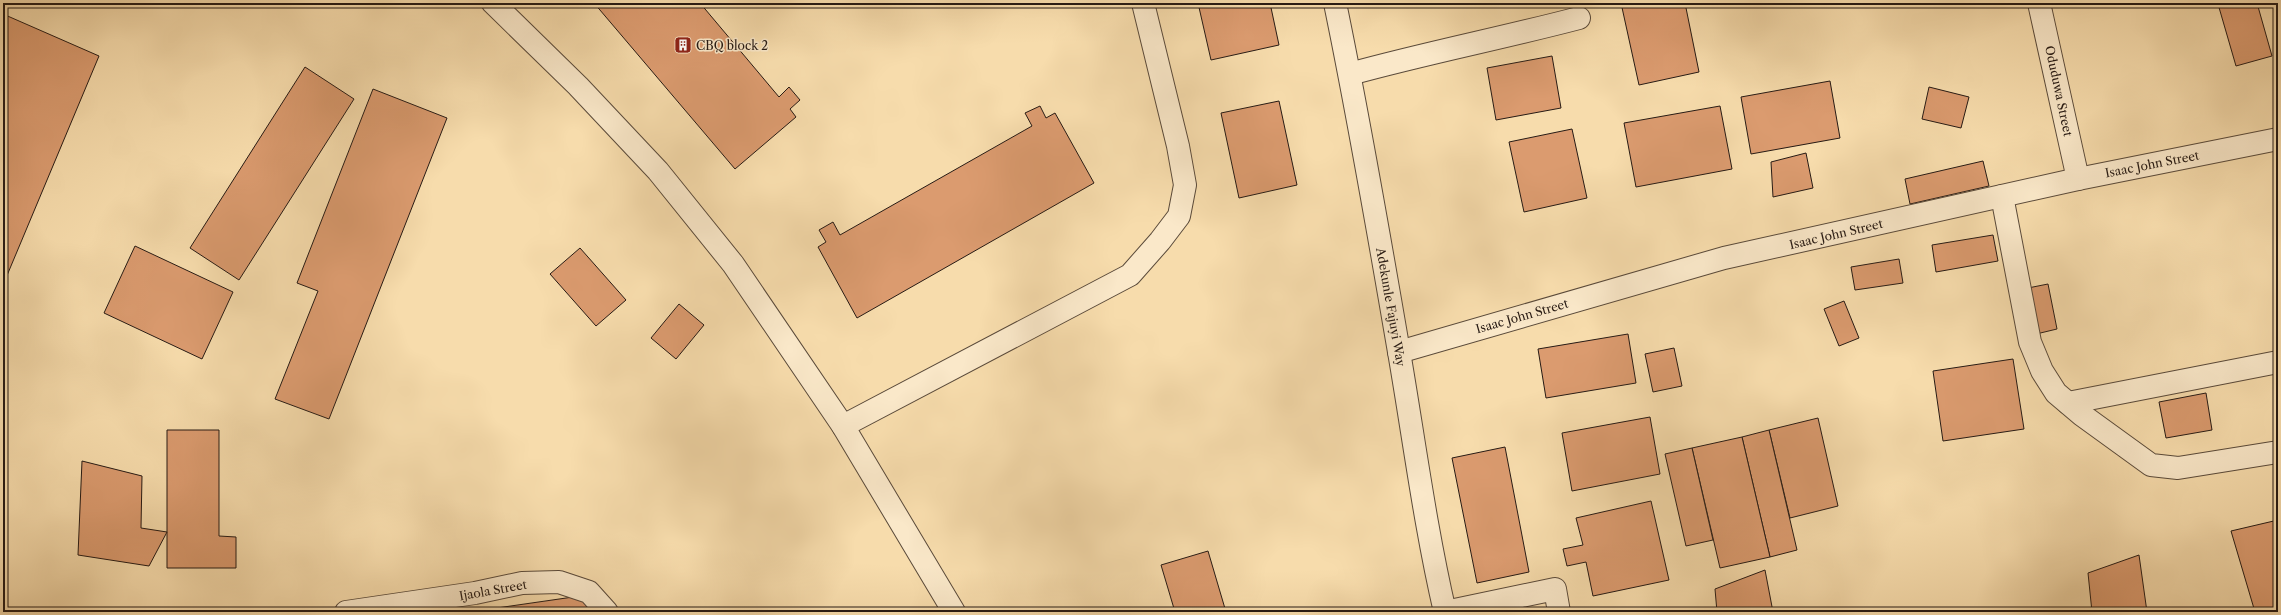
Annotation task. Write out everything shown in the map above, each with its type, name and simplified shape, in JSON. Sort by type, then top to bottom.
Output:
[{"type":"street","points":[[492,3],[578,86],[658,171],[733,264],[843,426],[954,612]]},
{"type":"street","points":[[843,426],[1130,275],[1160,241],[1179,216],[1185,184],[1178,146],[1143,3]]},
{"type":"street","name":"Adekunle Fajuyi Way","points":[[1335,3],[1350,74],[1399,352],[1432,555],[1445,612]]},
{"type":"street","name":"Oduduwa Street","points":[[2039,3],[2078,179]]},
{"type":"street","points":[[1350,74],[1425,54],[1498,39],[1579,18]]},
{"type":"street","name":"Isaac John Street","points":[[1399,352],[1724,258],[2078,179],[2278,139]]},
{"type":"street","points":[[2002,196],[2030,342],[2042,371],[2056,393],[2082,415],[2151,465],[2178,468],[2278,452]]},
{"type":"street","points":[[2068,402],[2278,362]]},
{"type":"street","name":"Ijaola Street","points":[[346,612],[475,593],[522,583],[559,582],[589,592],[607,612]]},
{"type":"street","points":[[1445,612],[1555,589],[1559,612]]},
{"type":"building","name":"CBQ block 2","points":[[594,3],[700,3],[779,97],[789,87],[800,100],[790,109],[796,117],[735,169]]},
{"type":"building","points":[[1198,3],[1270,3],[1279,45],[1211,60]]},
{"type":"building","points":[[1621,3],[1685,3],[1699,72],[1639,85]]},
{"type":"building","points":[[2257,3],[2272,56],[2236,66],[2218,4]]},
{"type":"building","points":[[2274,3],[2278,3],[2278,20]]},
{"type":"building","points":[[3,14],[99,56],[3,285]]},
{"type":"building","points":[[1552,56],[1561,108],[1496,120],[1487,68]]},
{"type":"building","points":[[305,67],[354,99],[239,280],[190,248]]},
{"type":"building","points":[[1830,81],[1840,138],[1751,154],[1741,97]]},
{"type":"building","points":[[1929,87],[1969,97],[1961,128],[1922,119]]},
{"type":"building","points":[[373,89],[447,118],[329,419],[275,399],[318,291],[297,283]]},
{"type":"building","points":[[1279,101],[1297,185],[1239,198],[1221,113]]},
{"type":"building","points":[[1040,106],[1046,118],[1055,113],[1094,183],[857,318],[818,247],[826,242],[819,230],[833,222],[840,235],[1032,126],[1025,113]]},
{"type":"building","points":[[1720,106],[1732,169],[1636,187],[1624,123]]},
{"type":"building","points":[[1572,129],[1587,198],[1524,212],[1509,142]]},
{"type":"building","points":[[1806,153],[1813,188],[1773,197],[1771,162]]},
{"type":"building","points":[[1983,161],[1989,186],[1910,204],[1905,179]]},
{"type":"building","points":[[1993,235],[1998,261],[1936,272],[1932,245]]},
{"type":"building","points":[[135,246],[233,292],[202,359],[104,313]]},
{"type":"building","points":[[580,248],[626,300],[596,326],[550,274]]},
{"type":"building","points":[[1899,259],[1903,283],[1855,290],[1851,267]]},
{"type":"building","points":[[2048,284],[2057,329],[2032,335],[2023,289]]},
{"type":"building","points":[[1844,301],[1859,338],[1839,346],[1824,309]]},
{"type":"building","points":[[679,304],[704,325],[676,359],[651,338]]},
{"type":"building","points":[[1628,334],[1636,383],[1546,398],[1538,349]]},
{"type":"building","points":[[1674,348],[1682,386],[1653,392],[1645,354]]},
{"type":"building","points":[[2013,359],[2024,429],[1943,441],[1933,371]]},
{"type":"building","points":[[2206,393],[2212,430],[2166,438],[2159,402]]},
{"type":"building","points":[[1650,417],[1660,474],[1572,491],[1562,433]]},
{"type":"building","points":[[1818,418],[1838,506],[1790,518],[1769,430]]},
{"type":"building","points":[[167,430],[219,430],[219,536],[236,537],[236,568],[167,568]]},
{"type":"building","points":[[1769,430],[1797,550],[1770,557],[1742,437]]},
{"type":"building","points":[[1742,437],[1770,557],[1720,568],[1692,448]]},
{"type":"building","points":[[1505,447],[1529,572],[1477,583],[1452,458]]},
{"type":"building","points":[[1692,448],[1713,540],[1686,546],[1665,454]]},
{"type":"building","points":[[82,461],[142,476],[141,528],[167,532],[149,566],[78,555]]},
{"type":"building","points":[[1651,501],[1669,580],[1593,596],[1586,562],[1567,566],[1563,549],[1583,545],[1576,518]]},
{"type":"building","points":[[2278,520],[2278,609],[2255,612],[2231,531]]},
{"type":"building","points":[[1208,551],[1226,612],[1175,612],[1161,565]]},
{"type":"building","points":[[2139,555],[2147,612],[2092,612],[2088,573]]},
{"type":"building","points":[[1765,570],[1773,612],[1717,612],[1715,589]]},
{"type":"building","points":[[587,595],[590,612],[491,612],[490,609]]},
{"type":"place","name":"CBQ block 2","points":[[683,45]]}]
